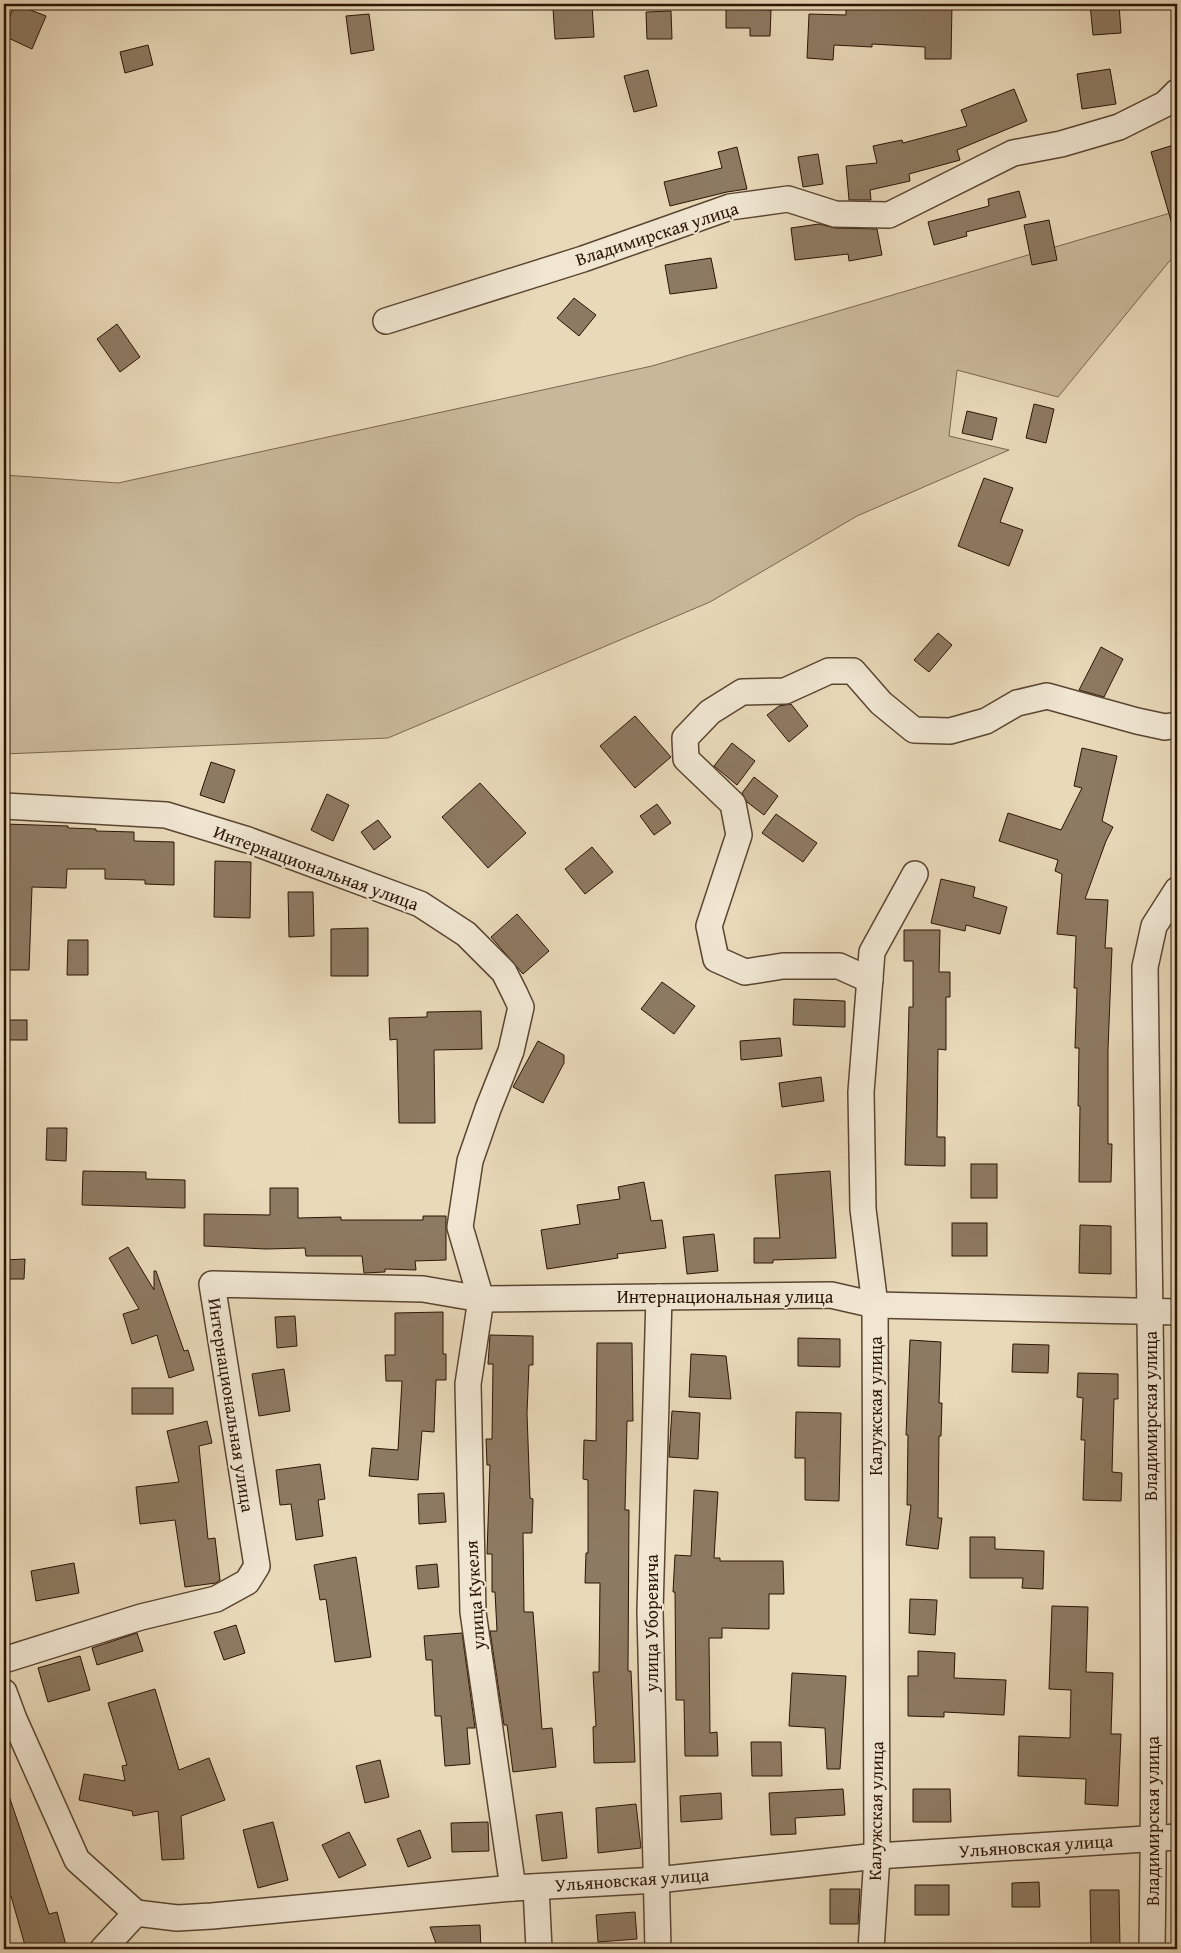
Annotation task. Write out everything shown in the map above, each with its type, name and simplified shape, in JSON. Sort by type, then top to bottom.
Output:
[{"type":"street","name":"Владимирская улица","points":[[386,321],[583,259],[730,207],[788,199],[835,214],[889,215],[1013,153],[1061,144],[1119,127],[1164,104],[1177,92]]},
{"type":"street","points":[[870,980],[839,966],[783,966],[745,972],[716,959],[709,926],[740,835],[733,804],[686,759],[685,738],[710,712],[742,692],[785,691],[829,670],[852,671],[881,703],[914,730],[950,731],[986,721],[1017,703],[1047,696],[1166,727],[1177,725]]},
{"type":"street","name":"Интернациональная улица","points":[[4,806],[166,815],[248,840],[420,904],[466,934],[504,972],[521,1007],[511,1051],[470,1161],[460,1227],[481,1300]]},
{"type":"street","name":"Калужская улица","points":[[871,1949],[877,1856],[876,1305],[863,1209],[861,1092],[872,952],[915,874]]},
{"type":"street","name":"Владимирская улица","points":[[1152,1949],[1165,1838],[1150,1311],[1145,967],[1154,926],[1177,890]]},
{"type":"street","name":"Интернациональная улица","points":[[4,1660],[141,1617],[216,1599],[247,1582],[257,1566],[212,1284],[423,1289],[481,1300],[831,1294],[876,1305],[1177,1312]]},
{"type":"street","name":"улица Уборевича","points":[[658,1949],[650,1611],[659,1297]]},
{"type":"street","name":"улица Кукеля","points":[[481,1300],[468,1384],[473,1612],[524,1888],[539,1949]]},
{"type":"street","points":[[4,1692],[14,1719],[77,1860],[136,1913],[104,1949]]},
{"type":"street","name":"Ульяновская улица","points":[[136,1913],[178,1918],[212,1916],[524,1888],[657,1880],[877,1856],[1165,1838]]},
{"type":"shaded area","points":[[1177,211],[1177,252],[1058,397],[957,370],[949,436],[1009,450],[857,516],[710,602],[388,738],[4,754],[4,475],[118,483],[652,366]]},
{"type":"building","points":[[15,4],[46,16],[32,49],[4,36],[4,30]]},
{"type":"building","points":[[846,4],[926,6],[926,4],[952,4],[951,59],[925,59],[925,47],[872,44],[872,47],[834,45],[833,60],[807,58],[809,14],[846,15]]},
{"type":"building","points":[[1090,4],[1119,4],[1121,33],[1093,35]]},
{"type":"building","points":[[592,5],[594,37],[555,39],[553,8]]},
{"type":"building","points":[[726,8],[771,10],[770,36],[750,36],[750,28],[726,28]]},
{"type":"building","points":[[671,11],[672,39],[647,39],[646,12]]},
{"type":"building","points":[[369,14],[374,50],[351,54],[346,16]]},
{"type":"building","points":[[148,45],[153,65],[125,73],[120,52]]},
{"type":"building","points":[[1110,69],[1116,104],[1082,109],[1077,74]]},
{"type":"building","points":[[648,70],[657,106],[634,112],[624,76]]},
{"type":"building","points":[[1014,89],[1027,121],[957,150],[960,160],[909,174],[910,181],[870,190],[871,200],[849,200],[846,166],[877,163],[873,146],[902,140],[903,143],[967,126],[961,110]]},
{"type":"building","points":[[1177,144],[1177,224],[1172,224],[1151,152]]},
{"type":"building","points":[[737,147],[747,189],[670,206],[664,182],[722,168],[718,152]]},
{"type":"building","points":[[818,154],[823,184],[803,187],[798,157]]},
{"type":"building","points":[[1019,191],[1026,217],[966,232],[967,236],[934,245],[928,222],[989,206],[988,199]]},
{"type":"building","points":[[1049,220],[1057,260],[1032,265],[1024,225]]},
{"type":"building","points":[[819,224],[835,228],[877,229],[882,255],[849,261],[848,254],[795,260],[791,228]]},
{"type":"building","points":[[711,258],[717,288],[670,294],[665,265]]},
{"type":"building","points":[[574,298],[596,315],[579,336],[557,318]]},
{"type":"building","points":[[117,324],[140,357],[120,372],[97,339]]},
{"type":"building","points":[[1034,404],[1054,409],[1046,443],[1026,438]]},
{"type":"building","points":[[967,411],[997,418],[992,440],[962,433]]},
{"type":"building","points":[[984,478],[1013,488],[1000,522],[1023,530],[1009,566],[958,546]]},
{"type":"building","points":[[938,633],[952,645],[929,672],[914,660]]},
{"type":"building","points":[[1101,647],[1123,659],[1104,697],[1079,690]]},
{"type":"building","points":[[791,704],[808,726],[789,742],[767,715],[779,706]]},
{"type":"building","points":[[635,716],[671,757],[635,788],[600,746]]},
{"type":"building","points":[[732,743],[755,761],[737,785],[714,766]]},
{"type":"building","points":[[1082,748],[1117,756],[1102,821],[1113,827],[1085,899],[1108,900],[1105,948],[1112,948],[1108,1049],[1108,1144],[1112,1144],[1111,1182],[1079,1182],[1079,1048],[1075,1048],[1077,988],[1074,988],[1076,936],[1057,934],[1062,874],[1055,871],[1058,860],[999,841],[1008,813],[1061,830],[1082,788],[1074,786]]},
{"type":"building","points":[[211,762],[235,770],[224,803],[200,795]]},
{"type":"building","points":[[754,777],[778,796],[764,815],[747,802],[742,793]]},
{"type":"building","points":[[480,783],[526,833],[488,868],[442,817]]},
{"type":"building","points":[[327,794],[349,805],[333,841],[311,830]]},
{"type":"building","points":[[657,804],[671,823],[654,835],[640,816]]},
{"type":"building","points":[[776,814],[817,843],[803,862],[762,833]]},
{"type":"building","points":[[378,820],[391,837],[374,850],[361,832]]},
{"type":"building","points":[[4,824],[68,826],[68,828],[96,829],[96,831],[134,832],[134,841],[174,842],[174,885],[145,884],[145,880],[105,879],[105,869],[67,869],[66,888],[32,887],[29,970],[6,970]]},
{"type":"building","points":[[592,847],[613,872],[585,894],[565,869]]},
{"type":"building","points":[[215,861],[251,862],[250,918],[214,917]]},
{"type":"building","points":[[941,879],[975,887],[973,897],[1007,907],[1000,934],[966,925],[965,931],[931,923]]},
{"type":"building","points":[[288,892],[313,892],[314,936],[289,937]]},
{"type":"building","points":[[517,914],[549,951],[523,974],[491,937]]},
{"type":"building","points":[[368,928],[368,976],[331,976],[331,929]]},
{"type":"building","points":[[904,930],[940,930],[939,972],[950,972],[950,997],[946,997],[946,1050],[938,1049],[937,1137],[945,1137],[945,1166],[905,1165],[909,1007],[913,1007],[913,961],[904,961]]},
{"type":"building","points":[[68,940],[88,940],[88,975],[67,975]]},
{"type":"building","points":[[662,982],[695,1006],[674,1034],[641,1009]]},
{"type":"building","points":[[794,999],[845,1001],[845,1027],[793,1025]]},
{"type":"building","points":[[481,1011],[482,1049],[434,1050],[435,1123],[399,1123],[397,1039],[390,1040],[389,1018],[427,1017],[427,1012]]},
{"type":"building","points":[[4,1020],[27,1020],[27,1040],[4,1040]]},
{"type":"building","points":[[780,1038],[782,1056],[741,1060],[740,1041]]},
{"type":"building","points":[[538,1041],[564,1055],[564,1063],[543,1103],[513,1087]]},
{"type":"building","points":[[821,1077],[824,1101],[782,1107],[779,1083]]},
{"type":"building","points":[[47,1128],[67,1128],[66,1161],[46,1160]]},
{"type":"building","points":[[971,1164],[997,1164],[997,1198],[971,1198]]},
{"type":"building","points":[[83,1171],[146,1172],[146,1179],[185,1180],[185,1208],[82,1205]]},
{"type":"building","points":[[830,1171],[836,1258],[773,1260],[773,1263],[754,1263],[754,1238],[780,1238],[775,1175]]},
{"type":"building","points":[[644,1182],[651,1221],[662,1220],[666,1248],[617,1254],[618,1258],[547,1269],[541,1230],[580,1224],[577,1205],[620,1199],[618,1187]]},
{"type":"building","points":[[270,1188],[298,1188],[298,1218],[341,1217],[341,1220],[423,1220],[423,1216],[446,1216],[446,1260],[415,1261],[416,1270],[385,1269],[385,1272],[364,1273],[362,1256],[306,1256],[305,1248],[266,1249],[204,1246],[204,1214],[270,1215]]},
{"type":"building","points":[[952,1223],[987,1223],[987,1256],[952,1256]]},
{"type":"building","points":[[1080,1225],[1111,1226],[1111,1274],[1079,1273]]},
{"type":"building","points":[[714,1234],[718,1271],[687,1274],[683,1237]]},
{"type":"building","points":[[128,1247],[154,1290],[154,1271],[156,1271],[184,1351],[188,1350],[194,1370],[169,1378],[157,1335],[132,1344],[123,1314],[139,1309],[109,1258]]},
{"type":"building","points":[[25,1259],[24,1279],[4,1279],[4,1260]]},
{"type":"building","points":[[443,1312],[443,1354],[446,1354],[446,1380],[436,1380],[434,1432],[422,1431],[418,1480],[369,1476],[372,1448],[398,1450],[402,1381],[386,1381],[385,1355],[395,1355],[395,1313]]},
{"type":"building","points":[[295,1316],[297,1346],[277,1348],[275,1317]]},
{"type":"building","points":[[490,1335],[533,1336],[533,1365],[529,1365],[527,1413],[530,1498],[533,1499],[532,1533],[523,1533],[524,1612],[533,1612],[542,1729],[552,1728],[556,1767],[513,1772],[507,1725],[504,1725],[490,1631],[497,1631],[495,1592],[492,1592],[492,1554],[487,1554],[490,1465],[487,1465],[486,1439],[492,1439],[493,1364],[488,1364]]},
{"type":"building","points":[[798,1338],[840,1339],[840,1367],[798,1366]]},
{"type":"building","points":[[910,1340],[941,1342],[939,1403],[942,1403],[941,1436],[939,1436],[938,1518],[942,1518],[938,1549],[906,1545],[911,1505],[907,1505],[908,1435],[906,1435]]},
{"type":"building","points":[[597,1343],[632,1343],[633,1421],[627,1421],[625,1510],[629,1510],[628,1671],[631,1671],[635,1762],[594,1763],[593,1727],[596,1726],[593,1672],[599,1672],[600,1583],[585,1583],[586,1553],[588,1553],[588,1480],[583,1479],[584,1440],[596,1441]]},
{"type":"building","points":[[1013,1344],[1049,1345],[1048,1373],[1012,1372]]},
{"type":"building","points":[[691,1354],[726,1356],[731,1399],[689,1397]]},
{"type":"building","points":[[284,1369],[290,1411],[259,1416],[252,1374]]},
{"type":"building","points":[[1078,1373],[1118,1374],[1118,1399],[1114,1399],[1112,1472],[1122,1473],[1121,1501],[1083,1500],[1085,1440],[1081,1440],[1083,1398],[1077,1397]]},
{"type":"building","points":[[132,1388],[173,1388],[173,1414],[132,1414]]},
{"type":"building","points":[[672,1411],[700,1413],[698,1459],[669,1457]]},
{"type":"building","points":[[796,1412],[841,1413],[839,1501],[805,1500],[805,1458],[795,1458]]},
{"type":"building","points":[[207,1421],[212,1443],[199,1446],[208,1539],[215,1538],[220,1580],[216,1583],[185,1587],[175,1520],[140,1524],[136,1487],[179,1482],[167,1431]]},
{"type":"building","points":[[320,1464],[325,1499],[318,1500],[323,1536],[296,1540],[291,1504],[280,1505],[276,1470]]},
{"type":"building","points":[[694,1490],[718,1492],[714,1558],[720,1558],[720,1561],[783,1561],[784,1594],[769,1594],[769,1629],[722,1628],[722,1638],[709,1638],[710,1733],[717,1732],[718,1756],[685,1756],[684,1700],[676,1700],[675,1592],[673,1592],[675,1555],[691,1556]]},
{"type":"building","points":[[444,1493],[446,1522],[419,1524],[418,1494]]},
{"type":"building","points":[[970,1537],[995,1537],[995,1549],[1044,1551],[1043,1589],[1022,1588],[1023,1578],[970,1578]]},
{"type":"building","points":[[356,1557],[371,1657],[335,1662],[326,1599],[320,1600],[314,1565]]},
{"type":"building","points":[[74,1563],[79,1593],[36,1601],[31,1571]]},
{"type":"building","points":[[437,1564],[439,1587],[418,1589],[416,1566]]},
{"type":"building","points":[[910,1599],[937,1600],[935,1635],[909,1633]]},
{"type":"building","points":[[1052,1606],[1088,1607],[1086,1672],[1113,1673],[1111,1734],[1121,1734],[1118,1806],[1085,1804],[1086,1779],[1018,1776],[1019,1736],[1070,1738],[1071,1690],[1049,1689]]},
{"type":"building","points":[[236,1625],[245,1653],[224,1660],[214,1632]]},
{"type":"building","points":[[137,1633],[143,1651],[97,1665],[92,1648]]},
{"type":"building","points":[[462,1633],[475,1728],[467,1728],[470,1764],[445,1766],[441,1716],[435,1716],[432,1660],[426,1660],[424,1636]]},
{"type":"building","points":[[918,1651],[955,1653],[954,1678],[1006,1680],[1004,1715],[944,1712],[944,1717],[908,1716],[908,1676],[918,1676]]},
{"type":"building","points":[[80,1656],[90,1690],[48,1702],[38,1668]]},
{"type":"building","points":[[792,1673],[846,1676],[840,1769],[827,1769],[825,1728],[789,1726]]},
{"type":"building","points":[[155,1689],[179,1770],[209,1758],[225,1800],[181,1816],[184,1859],[162,1860],[158,1811],[133,1816],[132,1811],[79,1800],[84,1774],[125,1781],[122,1766],[127,1765],[108,1703]]},
{"type":"building","points":[[751,1742],[781,1742],[782,1776],[752,1776]]},
{"type":"building","points":[[380,1760],[389,1797],[365,1803],[356,1766]]},
{"type":"building","points":[[843,1789],[845,1815],[795,1818],[796,1834],[771,1835],[769,1793]]},
{"type":"building","points":[[913,1789],[950,1789],[951,1822],[913,1822]]},
{"type":"building","points":[[7,1790],[49,1914],[57,1912],[67,1949],[26,1949],[11,1896],[8,1897],[4,1884],[4,1791]]},
{"type":"building","points":[[721,1793],[722,1819],[681,1822],[680,1796]]},
{"type":"building","points":[[636,1804],[641,1848],[598,1853],[596,1808]]},
{"type":"building","points":[[562,1812],[567,1858],[542,1861],[536,1815]]},
{"type":"building","points":[[273,1822],[288,1880],[258,1888],[243,1830]]},
{"type":"building","points":[[488,1822],[489,1851],[452,1852],[451,1823]]},
{"type":"building","points":[[420,1830],[431,1858],[408,1867],[397,1839]]},
{"type":"building","points":[[349,1832],[366,1865],[339,1878],[322,1845]]},
{"type":"building","points":[[1039,1882],[1040,1907],[1012,1907],[1012,1883]]},
{"type":"building","points":[[915,1885],[949,1885],[949,1915],[915,1915]]},
{"type":"building","points":[[830,1889],[860,1889],[858,1924],[830,1924]]},
{"type":"building","points":[[1090,1890],[1119,1890],[1120,1949],[1091,1949]]},
{"type":"building","points":[[635,1912],[637,1939],[598,1942],[596,1915]]},
{"type":"building","points":[[480,1925],[481,1949],[438,1949],[430,1927]]}]
